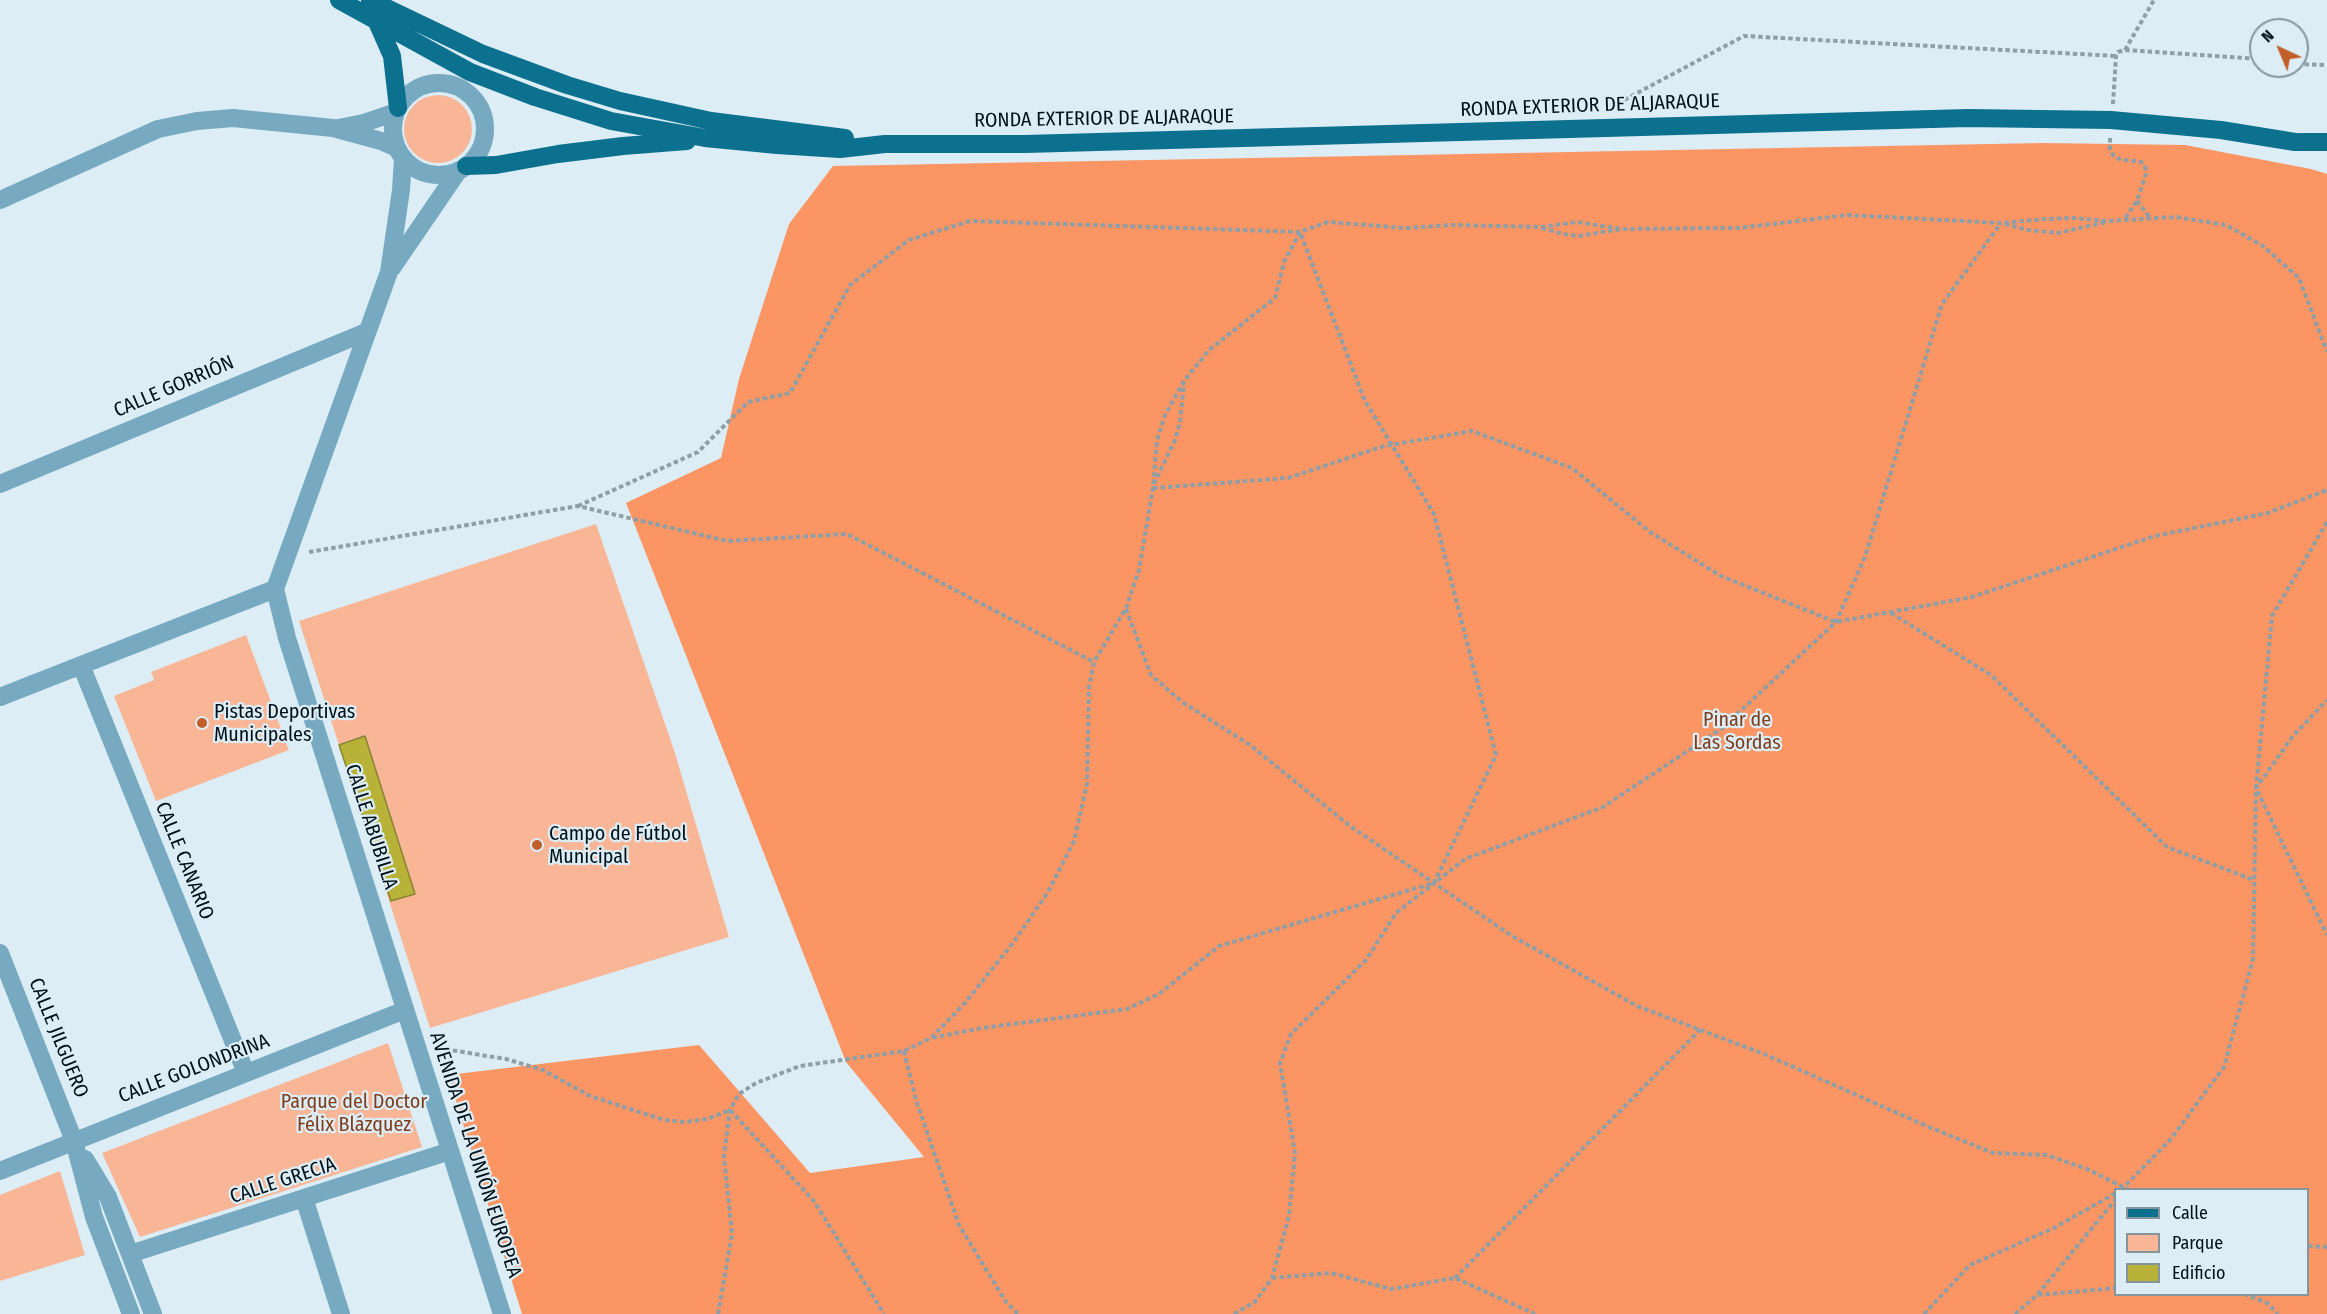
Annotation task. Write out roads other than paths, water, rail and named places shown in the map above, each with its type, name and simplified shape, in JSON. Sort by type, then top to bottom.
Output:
[{"type":"main road","name":"RONDA EXTERIOR DE ALJARAQUE","points":[[339,0],[464,79],[535,97],[611,121],[705,138],[840,149],[885,144],[1025,144],[1968,118],[2111,120],[2156,123],[2295,142],[2327,142]]},
{"type":"main road","name":"RONDA EXTERIOR DE ALJARAQUE","points":[[369,0],[483,54],[567,85],[620,101],[711,121],[885,144]]},
{"type":"main road","points":[[377,22],[392,56],[397,110]]},
{"type":"main road","points":[[432,30],[468,65],[464,79]]},
{"type":"main road","points":[[464,79],[492,71],[538,88],[567,85]]},
{"type":"main road","points":[[462,168],[496,165],[558,154],[623,146],[668,144],[705,138]]},
{"type":"main road","name":"RONDA EXTERIOR DE ALJARAQUE","points":[[2295,142],[2327,154]]},
{"type":"street","points":[[0,697],[275,588],[389,272],[401,190],[400,153],[393,124],[397,110],[406,96],[417,88],[431,83],[464,79],[484,117],[485,131],[482,144],[476,156],[462,168],[389,272]]},
{"type":"street","points":[[333,128],[364,123],[397,110]]},
{"type":"street","points":[[0,200],[158,129],[197,121],[233,118],[333,128],[381,141],[400,153],[414,168],[429,174],[444,175],[462,168]]},
{"type":"street","name":"CALLE GORRIÓN","points":[[0,484],[366,332]]},
{"type":"street","name":"CALLE ABUBILLA","points":[[275,588],[287,638],[405,1010]]},
{"type":"street","name":"CALLE CANARIO","points":[[81,665],[246,1074]]},
{"type":"street","name":"CALLE JILGUERO","points":[[0,953],[74,1141]]},
{"type":"street","name":"CALLE GOLONDRINA","points":[[0,1171],[405,1010]]},
{"type":"street","name":"AVENIDA DE LA UNIÓN EUROPEA","points":[[405,1010],[502,1314]]},
{"type":"street","points":[[74,1141],[108,1197],[153,1314]]},
{"type":"street","points":[[74,1141],[94,1217],[132,1314]]},
{"type":"street","name":"CALLE GRECIA","points":[[130,1254],[450,1151]]},
{"type":"street","points":[[304,1198],[341,1314]]},
{"type":"place","name":"Pistas Deportivas Municipales","points":[[202,723]]},
{"type":"place","name":"Campo de Fútbol Municipal","points":[[537,845]]},
{"type":"park label","name":"Pinar de Las Sordas","points":[[1737,732]]},
{"type":"park label","name":"Parque del Doctor Félix Blázquez","points":[[354,1114]]}]
